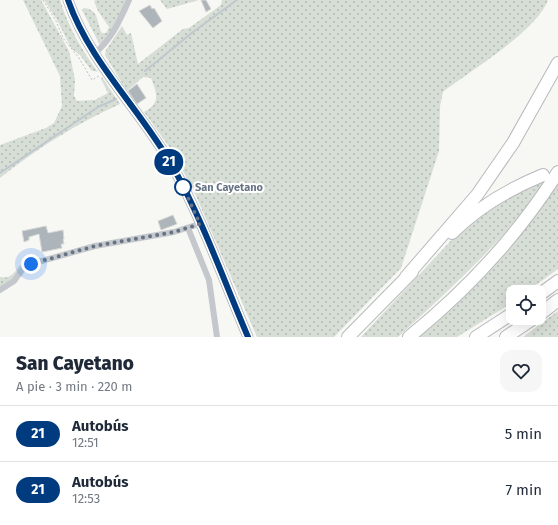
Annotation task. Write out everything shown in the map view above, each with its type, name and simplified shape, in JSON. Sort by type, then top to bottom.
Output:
[{"type":"highway","points":[[406,277],[477,194],[513,143],[558,63]]},
{"type":"highway","points":[[409,337],[471,282],[490,261],[525,220],[558,172]]},
{"type":"highway","points":[[348,337],[406,277],[456,229],[481,208],[504,193],[543,175]]},
{"type":"highway","points":[[546,290],[558,281]]},
{"type":"highway","points":[[546,309],[558,300]]},
{"type":"highway","points":[[476,337],[506,318]]},
{"type":"highway","points":[[506,337],[524,325]]},
{"type":"main road","points":[[68,0],[82,31],[95,53],[172,167],[200,224],[248,337]]},
{"type":"street","points":[[95,53],[111,37],[129,0]]},
{"type":"street","points":[[0,290],[14,281],[22,270],[31,264],[95,246],[167,234],[200,224]]},
{"type":"street","points":[[188,228],[209,280],[217,337]]},
{"type":"path","points":[[43,0],[56,21],[63,38],[79,58],[92,80],[107,71]]},
{"type":"shaded area","points":[[23,0],[41,0],[69,51],[75,80],[74,96],[77,101],[95,100],[108,93],[101,79],[102,77],[120,104],[58,137],[0,178],[0,145],[46,128],[54,123],[62,106],[60,76]]},
{"type":"shaded area","points":[[44,0],[60,0],[76,38],[86,56],[98,72],[91,70],[80,55],[71,48],[57,20]]},
{"type":"shaded area","points":[[126,0],[119,19],[103,45],[100,45],[82,10],[84,8],[93,11],[102,33],[106,33],[109,27],[98,11],[94,1]]},
{"type":"shaded area","points":[[160,0],[199,0],[167,9]]},
{"type":"shaded area","points":[[222,0],[548,0],[541,12],[531,24],[517,37],[443,92],[440,106],[439,151],[401,268],[334,337],[257,337],[193,189],[170,148],[144,112],[153,105],[156,98],[155,89],[151,78],[143,77],[127,91],[105,55],[106,50],[122,26],[127,35],[131,33],[138,64],[183,29],[189,28],[221,5]]},
{"type":"shaded area","points":[[547,180],[514,223],[496,243],[398,337],[361,337],[459,232],[507,199]]},
{"type":"shaded area","points":[[558,183],[558,269],[536,285],[506,285],[506,306],[457,337],[419,337],[459,302],[494,264]]},
{"type":"shaded area","points":[[20,265],[23,266],[11,280],[0,289],[0,277],[10,276]]},
{"type":"shaded area","points":[[558,311],[558,337],[523,337],[539,325],[546,325],[546,320]]},
{"type":"building","points":[[201,0],[206,0],[211,9],[206,12]]},
{"type":"building","points":[[150,5],[152,9],[154,8],[162,21],[153,28],[139,11]]},
{"type":"building","points":[[137,84],[146,98],[137,104],[128,91]]},
{"type":"building","points":[[173,215],[177,224],[161,230],[158,221]]},
{"type":"building","points":[[46,226],[48,233],[63,230],[64,244],[61,244],[62,248],[42,252],[39,234],[29,237],[29,240],[24,242],[22,231]]},
{"type":"waterway","points":[[145,71],[193,32],[237,0]]},
{"type":"waterway","points":[[0,173],[98,107],[116,99]]},
{"type":"bus line","name":"21","points":[[68,0],[82,31],[95,53],[172,167],[200,224],[248,337]]},
{"type":"place","name":"San Cayetano","points":[[183,187]]},
{"type":"route","points":[[31,264],[95,246],[174,232],[200,224],[182,186],[183,187]]}]
